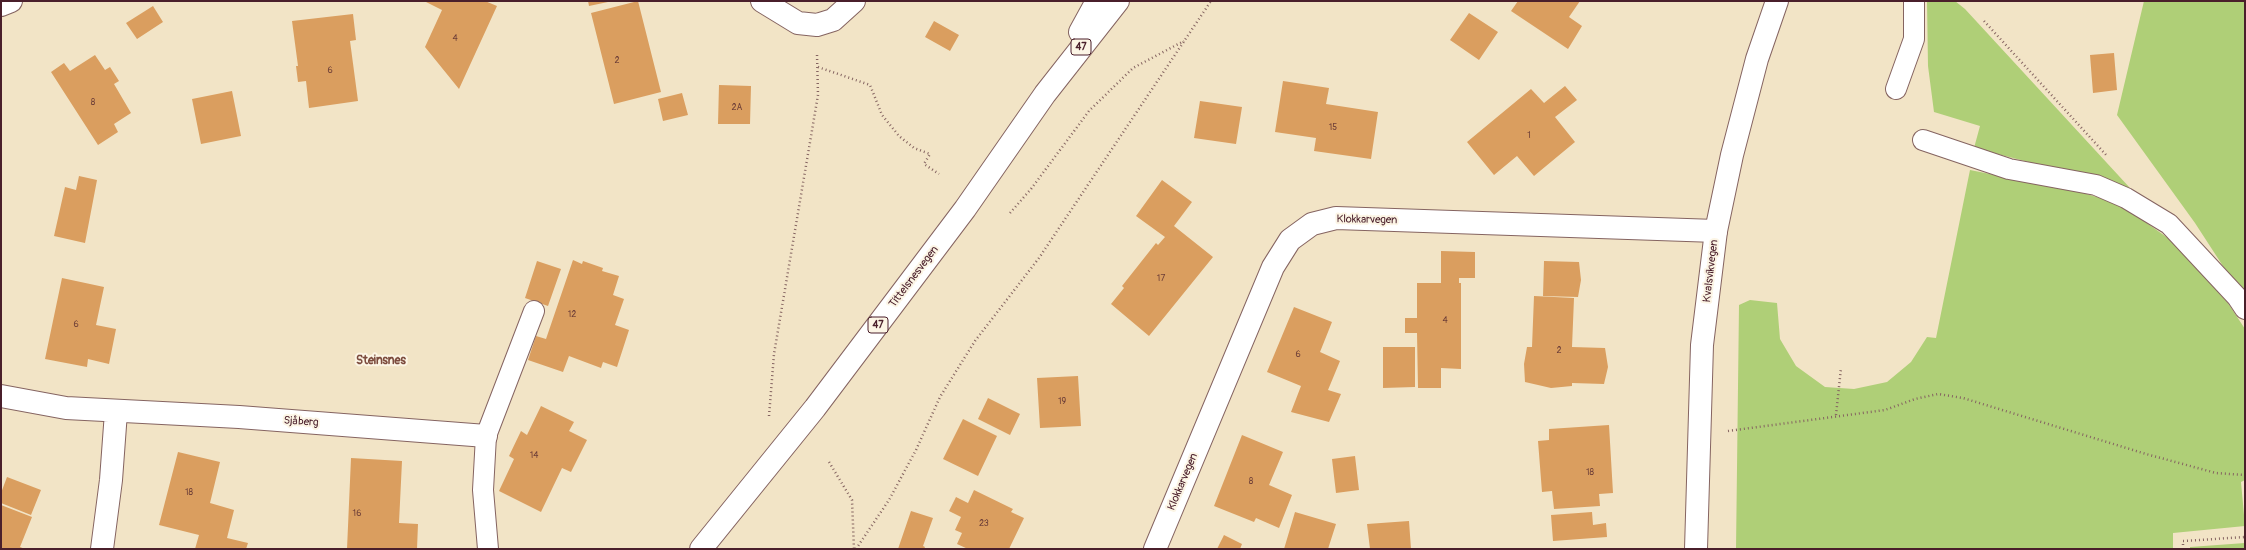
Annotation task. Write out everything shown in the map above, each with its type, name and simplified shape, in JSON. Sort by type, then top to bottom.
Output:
[{"type":"street","points":[[1,5],[11,1]]},
{"type":"street","points":[[762,1],[798,23],[816,25],[833,20],[854,1]]},
{"type":"street","name":"Tittelsnesvegen","points":[[1045,94],[1097,1]]},
{"type":"street","name":"Tittelsnesvegen","points":[[701,549],[816,408],[965,209],[1045,94],[1118,1]]},
{"type":"street","name":"Kvalsvikvegen","points":[[1696,549],[1698,434],[1702,345],[1716,231],[1732,155],[1756,59],[1777,1]]},
{"type":"street","name":"Klokkarvegen","points":[[1155,549],[1273,267],[1290,240],[1312,224],[1336,218],[1716,231]]},
{"type":"street","name":"Sjåberg","points":[[1,396],[66,408],[116,412],[239,417],[486,436]]},
{"type":"street","points":[[102,549],[111,480],[116,412]]},
{"type":"lane","points":[[1896,89],[1914,39],[1914,1]]},
{"type":"lane","points":[[1923,140],[1978,160],[2009,168],[2096,185],[2126,198],[2169,224],[2232,291],[2245,309]]},
{"type":"lane","points":[[488,549],[484,490],[486,436],[534,310]]},
{"type":"path","points":[[855,549],[889,500],[916,450],[940,398],[975,341],[1038,258],[1211,1]]},
{"type":"path","points":[[1984,21],[2111,160]]},
{"type":"path","points":[[769,416],[774,354],[818,95],[816,25]]},
{"type":"path","points":[[1010,213],[1031,189],[1089,111],[1133,68],[1184,40]]},
{"type":"path","points":[[818,67],[870,85],[882,115],[899,136],[914,148],[930,154],[924,164],[939,174]]},
{"type":"path","points":[[1836,415],[1841,368]]},
{"type":"path","points":[[1698,434],[1836,415],[1885,410],[1915,399],[1938,394],[1963,398],[2216,473],[2245,475]]},
{"type":"path","points":[[829,462],[852,500],[855,549]]},
{"type":"path","points":[[2183,549],[2183,542],[2245,536]]},
{"type":"green space","points":[[1927,1],[1955,1],[1965,9],[2130,188],[1974,148],[1980,126],[1934,112],[1928,66]]},
{"type":"green space","points":[[2144,1],[2245,1],[2245,300],[2195,223],[2117,115]]},
{"type":"green space","points":[[1970,170],[2080,192],[2120,204],[2172,241],[2228,303],[2245,329],[2245,480],[2241,482],[2245,526],[2173,533],[2173,549],[1736,549],[1739,305],[1750,300],[1777,303],[1780,339],[1796,366],[1825,387],[1854,389],[1887,382],[1911,362],[1927,337],[1936,338]]},
{"type":"green space","points":[[2245,543],[2245,549],[2190,549],[2190,547]]},
{"type":"building","points":[[424,1],[485,1],[497,6],[459,89],[425,47],[442,10]]},
{"type":"building","points":[[588,1],[608,1],[608,2],[589,6]]},
{"type":"building","points":[[638,1],[661,92],[614,104],[591,13]]},
{"type":"building","points":[[1518,1],[1580,1],[1569,17],[1582,26],[1568,49],[1511,11]]},
{"type":"building","points":[[153,6],[163,22],[137,39],[126,23]]},
{"type":"building","points":[[1469,13],[1498,32],[1479,60],[1450,40]]},
{"type":"building","points":[[353,14],[356,40],[350,41],[358,101],[309,108],[306,81],[298,82],[296,66],[298,66],[292,21]]},
{"type":"building","points":[[934,21],[959,35],[950,51],[925,37]]},
{"type":"building","points":[[2114,53],[2117,90],[2093,93],[2090,55]]},
{"type":"building","points":[[95,55],[105,70],[110,67],[119,81],[114,84],[131,113],[114,124],[118,132],[98,145],[51,72],[64,63],[70,71]]},
{"type":"building","points":[[1283,81],[1329,88],[1326,104],[1378,112],[1371,159],[1314,151],[1316,138],[1275,132]]},
{"type":"building","points":[[719,85],[751,86],[750,124],[718,124]]},
{"type":"building","points":[[1565,86],[1577,100],[1555,117],[1575,142],[1534,176],[1517,156],[1494,175],[1467,142],[1531,89],[1544,103]]},
{"type":"building","points":[[232,91],[241,136],[201,144],[192,99]]},
{"type":"building","points":[[682,93],[688,115],[663,121],[658,99]]},
{"type":"building","points":[[1200,101],[1242,107],[1236,144],[1194,138]]},
{"type":"building","points":[[79,176],[97,180],[85,243],[54,236],[65,187],[76,190]]},
{"type":"building","points":[[1162,180],[1192,202],[1174,226],[1213,257],[1149,336],[1111,304],[1124,288],[1122,286],[1156,243],[1158,245],[1165,237],[1136,216]]},
{"type":"building","points":[[1441,251],[1475,252],[1475,278],[1459,278],[1459,283],[1461,283],[1461,369],[1441,368],[1441,388],[1418,388],[1417,333],[1405,333],[1405,318],[1417,318],[1417,283],[1441,283]]},
{"type":"building","points":[[573,260],[582,264],[583,261],[603,268],[602,271],[619,276],[613,295],[624,299],[615,325],[629,330],[617,367],[603,362],[601,368],[569,356],[563,372],[528,360],[536,336],[546,339]]},
{"type":"building","points":[[537,261],[561,269],[548,306],[525,298]]},
{"type":"building","points":[[1544,261],[1579,262],[1581,280],[1578,297],[1543,296]]},
{"type":"building","points":[[62,278],[104,287],[96,325],[116,329],[109,364],[88,359],[87,367],[45,359]]},
{"type":"building","points":[[1534,296],[1574,298],[1572,347],[1605,348],[1608,367],[1604,384],[1572,383],[1572,386],[1551,388],[1525,382],[1524,364],[1527,347],[1532,347]]},
{"type":"building","points":[[1294,307],[1332,322],[1320,352],[1340,361],[1328,390],[1341,394],[1329,422],[1291,412],[1301,386],[1267,372]]},
{"type":"building","points":[[1383,347],[1415,347],[1415,387],[1383,388]]},
{"type":"building","points":[[1078,376],[1081,426],[1040,428],[1037,378]]},
{"type":"building","points":[[988,398],[1020,414],[1010,435],[978,419]]},
{"type":"building","points":[[541,406],[574,422],[569,431],[587,440],[571,472],[562,468],[541,512],[499,491],[514,459],[509,456],[521,431],[527,435]]},
{"type":"building","points":[[963,419],[997,436],[978,476],[943,459]]},
{"type":"building","points":[[1609,425],[1613,493],[1599,494],[1600,506],[1554,509],[1552,491],[1542,492],[1538,441],[1549,440],[1549,429]]},
{"type":"building","points":[[1242,435],[1283,452],[1269,485],[1292,495],[1279,528],[1256,518],[1254,522],[1214,506]]},
{"type":"building","points":[[178,452],[220,462],[210,503],[234,510],[227,538],[248,543],[246,549],[195,549],[199,535],[159,525]]},
{"type":"building","points":[[1355,456],[1359,490],[1336,493],[1332,459]]},
{"type":"building","points":[[351,458],[402,461],[399,523],[418,524],[417,549],[347,549]]},
{"type":"building","points":[[7,477],[41,490],[31,515],[1,503],[1,493]]},
{"type":"building","points":[[974,490],[1013,509],[1011,512],[1024,518],[1009,549],[968,549],[957,544],[962,533],[955,530],[961,517],[949,511],[956,497],[968,503]]},
{"type":"building","points":[[1,505],[32,517],[20,547],[25,549],[1,549]]},
{"type":"building","points":[[911,511],[933,518],[923,546],[925,547],[924,549],[898,549]]},
{"type":"building","points":[[1295,512],[1336,524],[1328,549],[1284,549]]},
{"type":"building","points":[[1592,512],[1593,525],[1606,523],[1607,537],[1553,541],[1551,515]]},
{"type":"building","points":[[1409,521],[1411,549],[1370,549],[1367,524]]},
{"type":"building","points":[[1224,535],[1242,544],[1240,549],[1217,549]]},
{"type":"district","name":"Steinsnes","points":[[381,361]]}]
